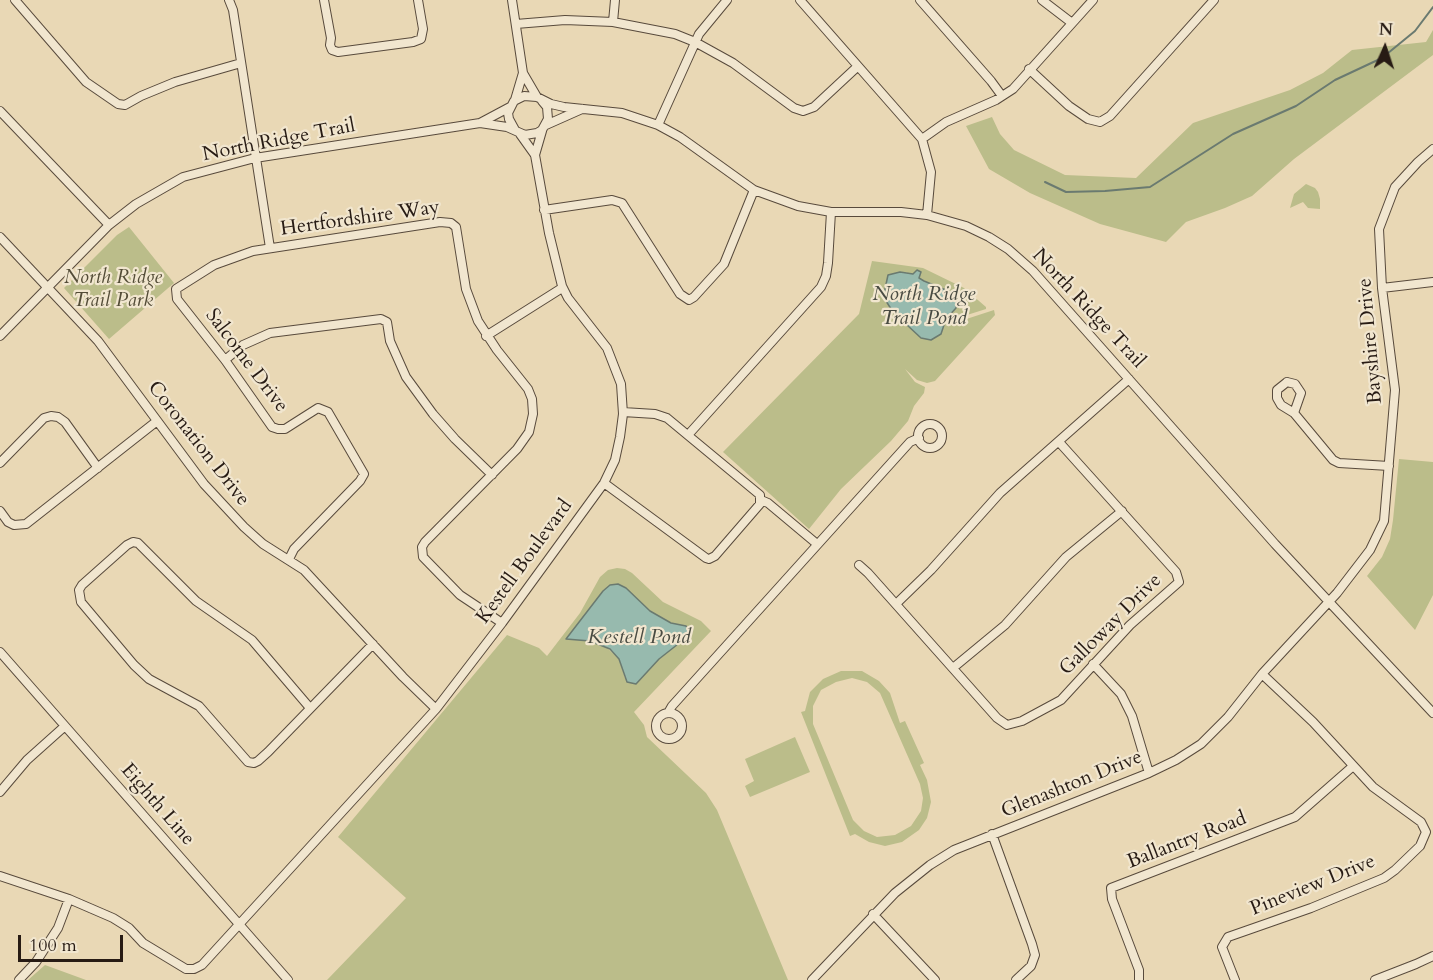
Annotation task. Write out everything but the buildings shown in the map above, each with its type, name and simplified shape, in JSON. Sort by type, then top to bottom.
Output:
[{"type":"street","points":[[15,0],[86,82],[118,104],[125,105],[175,82],[241,63]]},
{"type":"street","points":[[229,0],[233,10],[270,248]]},
{"type":"street","points":[[324,0],[330,45],[332,50],[338,51],[413,42],[421,39],[423,28],[418,0]]},
{"type":"street","points":[[512,0],[523,73],[538,98],[547,107],[548,119],[544,128],[532,135],[517,132],[509,119],[523,73]]},
{"type":"street","points":[[613,22],[615,0]]},
{"type":"street","points":[[658,125],[695,42],[727,0]]},
{"type":"street","points":[[800,0],[922,139],[931,172],[927,215]]},
{"type":"street","points":[[920,0],[1002,96]]},
{"type":"street","points":[[1042,0],[1072,23]]},
{"type":"street","points":[[922,139],[953,118],[1013,89],[1093,0]]},
{"type":"street","points":[[1029,69],[1069,106],[1088,119],[1100,122],[1110,116],[1214,0]]},
{"type":"street","points":[[516,24],[565,20],[613,22],[675,34],[733,63],[794,108],[803,111],[814,107],[857,67]]},
{"type":"street","points":[[512,104],[524,96],[538,98]]},
{"type":"street","name":"North Ridge Trail","points":[[538,98],[551,104],[622,113],[658,125],[680,137],[754,190],[798,206],[831,212],[901,212],[927,215],[966,226],[1008,249],[1033,271],[1328,602],[1433,713]]},
{"type":"street","name":"North Ridge Trail","points":[[0,336],[109,225],[136,204],[183,177],[255,158],[480,123],[512,104]]},
{"type":"street","name":"North Ridge Trail","points":[[544,128],[582,109]]},
{"type":"street","points":[[0,111],[109,225]]},
{"type":"street","name":"North Ridge Trail","points":[[480,123],[517,132]]},
{"type":"street","name":"Kestell Boulevard","points":[[0,876],[69,899],[113,918],[129,928],[143,943],[186,969],[194,969],[202,965],[436,709],[604,483],[615,460],[620,437],[623,412],[621,384],[607,348],[562,288],[544,210],[535,155],[544,128]]},
{"type":"street","name":"Kestell Boulevard","points":[[517,132],[535,155]]},
{"type":"street","name":"Bayshire Drive","points":[[1328,602],[1370,550],[1384,521],[1395,390],[1382,288],[1379,229],[1395,187],[1433,149]]},
{"type":"street","points":[[544,210],[612,200],[622,203],[680,294],[689,300],[725,262],[754,190]]},
{"type":"street","points":[[688,435],[821,287],[828,263],[831,212]]},
{"type":"street","name":"Hertfordshire Way","points":[[176,289],[213,265],[270,248],[440,222],[451,223],[456,228],[466,289],[478,321],[486,336],[528,389],[532,399],[533,414],[529,432],[517,449],[425,542],[422,547],[423,557],[460,595],[502,623]]},
{"type":"street","name":"Coronation Drive","points":[[0,237],[98,341],[204,484],[262,544],[289,559],[320,585],[436,709]]},
{"type":"street","points":[[1382,288],[1433,282]]},
{"type":"street","points":[[486,336],[562,288]]},
{"type":"street","name":"Salcome Drive","points":[[176,289],[177,299],[225,360],[272,427],[285,429],[318,408],[328,412],[364,474],[360,481],[294,549],[289,559]]},
{"type":"street","points":[[225,360],[243,345],[270,333],[371,320],[387,321],[390,341],[406,377],[454,439],[492,475]]},
{"type":"street","points":[[896,604],[931,570],[1000,493],[1129,379]]},
{"type":"street","points":[[604,483],[710,559],[759,507],[761,500],[760,495],[688,435],[661,416],[623,412]]},
{"type":"street","points":[[1294,413],[1333,460],[1339,463],[1389,466]]},
{"type":"street","points":[[0,463],[44,418],[51,416],[58,417],[65,422],[98,468]]},
{"type":"street","points":[[0,511],[8,522],[14,525],[26,524],[157,421]]},
{"type":"street","points":[[668,713],[910,442],[919,438]]},
{"type":"street","name":"Galloway Drive","points":[[953,668],[997,718],[1007,725],[1022,721],[1060,699],[1130,625],[1179,582],[1176,572],[1059,442]]},
{"type":"street","points":[[761,500],[768,503],[817,544]]},
{"type":"street","points":[[859,565],[953,668],[1005,625],[1066,557],[1122,511]]},
{"type":"street","points":[[310,708],[252,640],[196,601],[138,543],[133,542],[127,545],[79,590],[81,602],[134,664],[149,679],[199,706],[248,762],[258,761],[373,644]]},
{"type":"street","name":"Glenashton Drive","points":[[812,980],[873,914],[909,881],[954,850],[1149,773],[1201,744],[1228,717],[1262,674],[1328,602]]},
{"type":"street","name":"Eighth Line","points":[[0,652],[288,980]]},
{"type":"street","points":[[1093,664],[1121,694],[1132,716],[1149,773]]},
{"type":"street","name":"Pineview Drive","points":[[1235,980],[1222,947],[1228,937],[1311,908],[1384,878],[1420,846],[1426,832],[1421,822],[1372,787],[1313,722],[1262,674]]},
{"type":"street","points":[[0,792],[27,760],[65,726]]},
{"type":"street","name":"Ballantry Road","points":[[1139,980],[1139,970],[1112,899],[1111,888],[1294,817],[1352,767]]},
{"type":"street","points":[[992,834],[1035,955],[1031,966],[1016,980]]},
{"type":"street","points":[[19,980],[36,962],[58,928],[69,899]]},
{"type":"street","points":[[873,914],[935,980]]},
{"type":"street","points":[[1375,980],[1433,956]]},
{"type":"green space","points":[[1433,30],[1433,55],[1294,159],[1252,196],[1186,222],[1166,242],[1100,224],[1030,193],[989,169],[966,126],[992,117],[1000,134],[1014,150],[1065,175],[1136,178],[1193,123],[1290,90],[1323,73],[1352,50],[1426,42]]},
{"type":"green space","points":[[1306,184],[1318,192],[1320,209],[1308,208],[1303,202],[1290,208],[1294,194]]},
{"type":"green space","name":"North Ridge Trail Park","points":[[129,227],[174,283],[109,339],[64,288],[117,235]]},
{"type":"green space","points":[[872,261],[923,268],[964,288],[986,307],[986,309],[948,321],[948,325],[994,310],[995,315],[935,381],[927,383],[917,380],[905,369],[915,382],[925,387],[908,421],[891,441],[841,489],[809,529],[723,452],[859,314]],"holes":[[[917,270],[919,278],[953,293],[956,308],[946,319],[941,334],[903,272],[913,274]]]},
{"type":"green space","points":[[1399,459],[1433,462],[1433,595],[1415,630],[1367,576],[1382,557],[1390,539]]},
{"type":"green space","points":[[625,569],[632,573],[663,602],[701,621],[711,631],[634,712],[644,725],[647,737],[706,793],[717,810],[788,980],[327,980],[406,898],[338,837],[507,635],[539,648],[547,656],[580,613],[600,577],[608,570]],"holes":[[[610,585],[626,588],[650,611],[671,623],[686,626],[687,637],[659,659],[639,681],[625,678],[619,659],[604,645],[567,639],[603,591]]]},
{"type":"green space","points":[[841,671],[862,671],[879,681],[890,693],[900,723],[905,721],[924,763],[920,765],[927,780],[931,802],[927,818],[919,830],[902,842],[885,846],[869,842],[855,834],[850,836],[801,712],[805,711],[810,692],[823,679]],"holes":[[[852,678],[867,682],[880,693],[920,784],[923,798],[921,811],[911,826],[895,835],[877,837],[864,831],[853,820],[813,724],[813,706],[821,690],[836,682]]]},
{"type":"green space","points":[[795,737],[810,772],[750,797],[745,786],[754,781],[745,759]]},
{"type":"green space","points":[[45,965],[86,980],[28,980]]},
{"type":"water","name":"North Ridge Trail Pond","points":[[917,270],[921,272],[919,278],[953,293],[957,300],[956,308],[946,319],[941,334],[931,340],[921,338],[893,312],[886,301],[885,289],[888,275],[900,272],[913,274]]},
{"type":"water","name":"Kestell Pond","points":[[618,584],[626,588],[650,611],[671,623],[686,626],[689,631],[687,637],[659,659],[636,684],[627,682],[619,659],[610,649],[590,641],[566,639],[603,591],[610,585]]},
{"type":"waterway","points":[[1045,182],[1066,192],[1150,187],[1233,134],[1296,106],[1335,80],[1382,58],[1415,31],[1433,7]]}]
